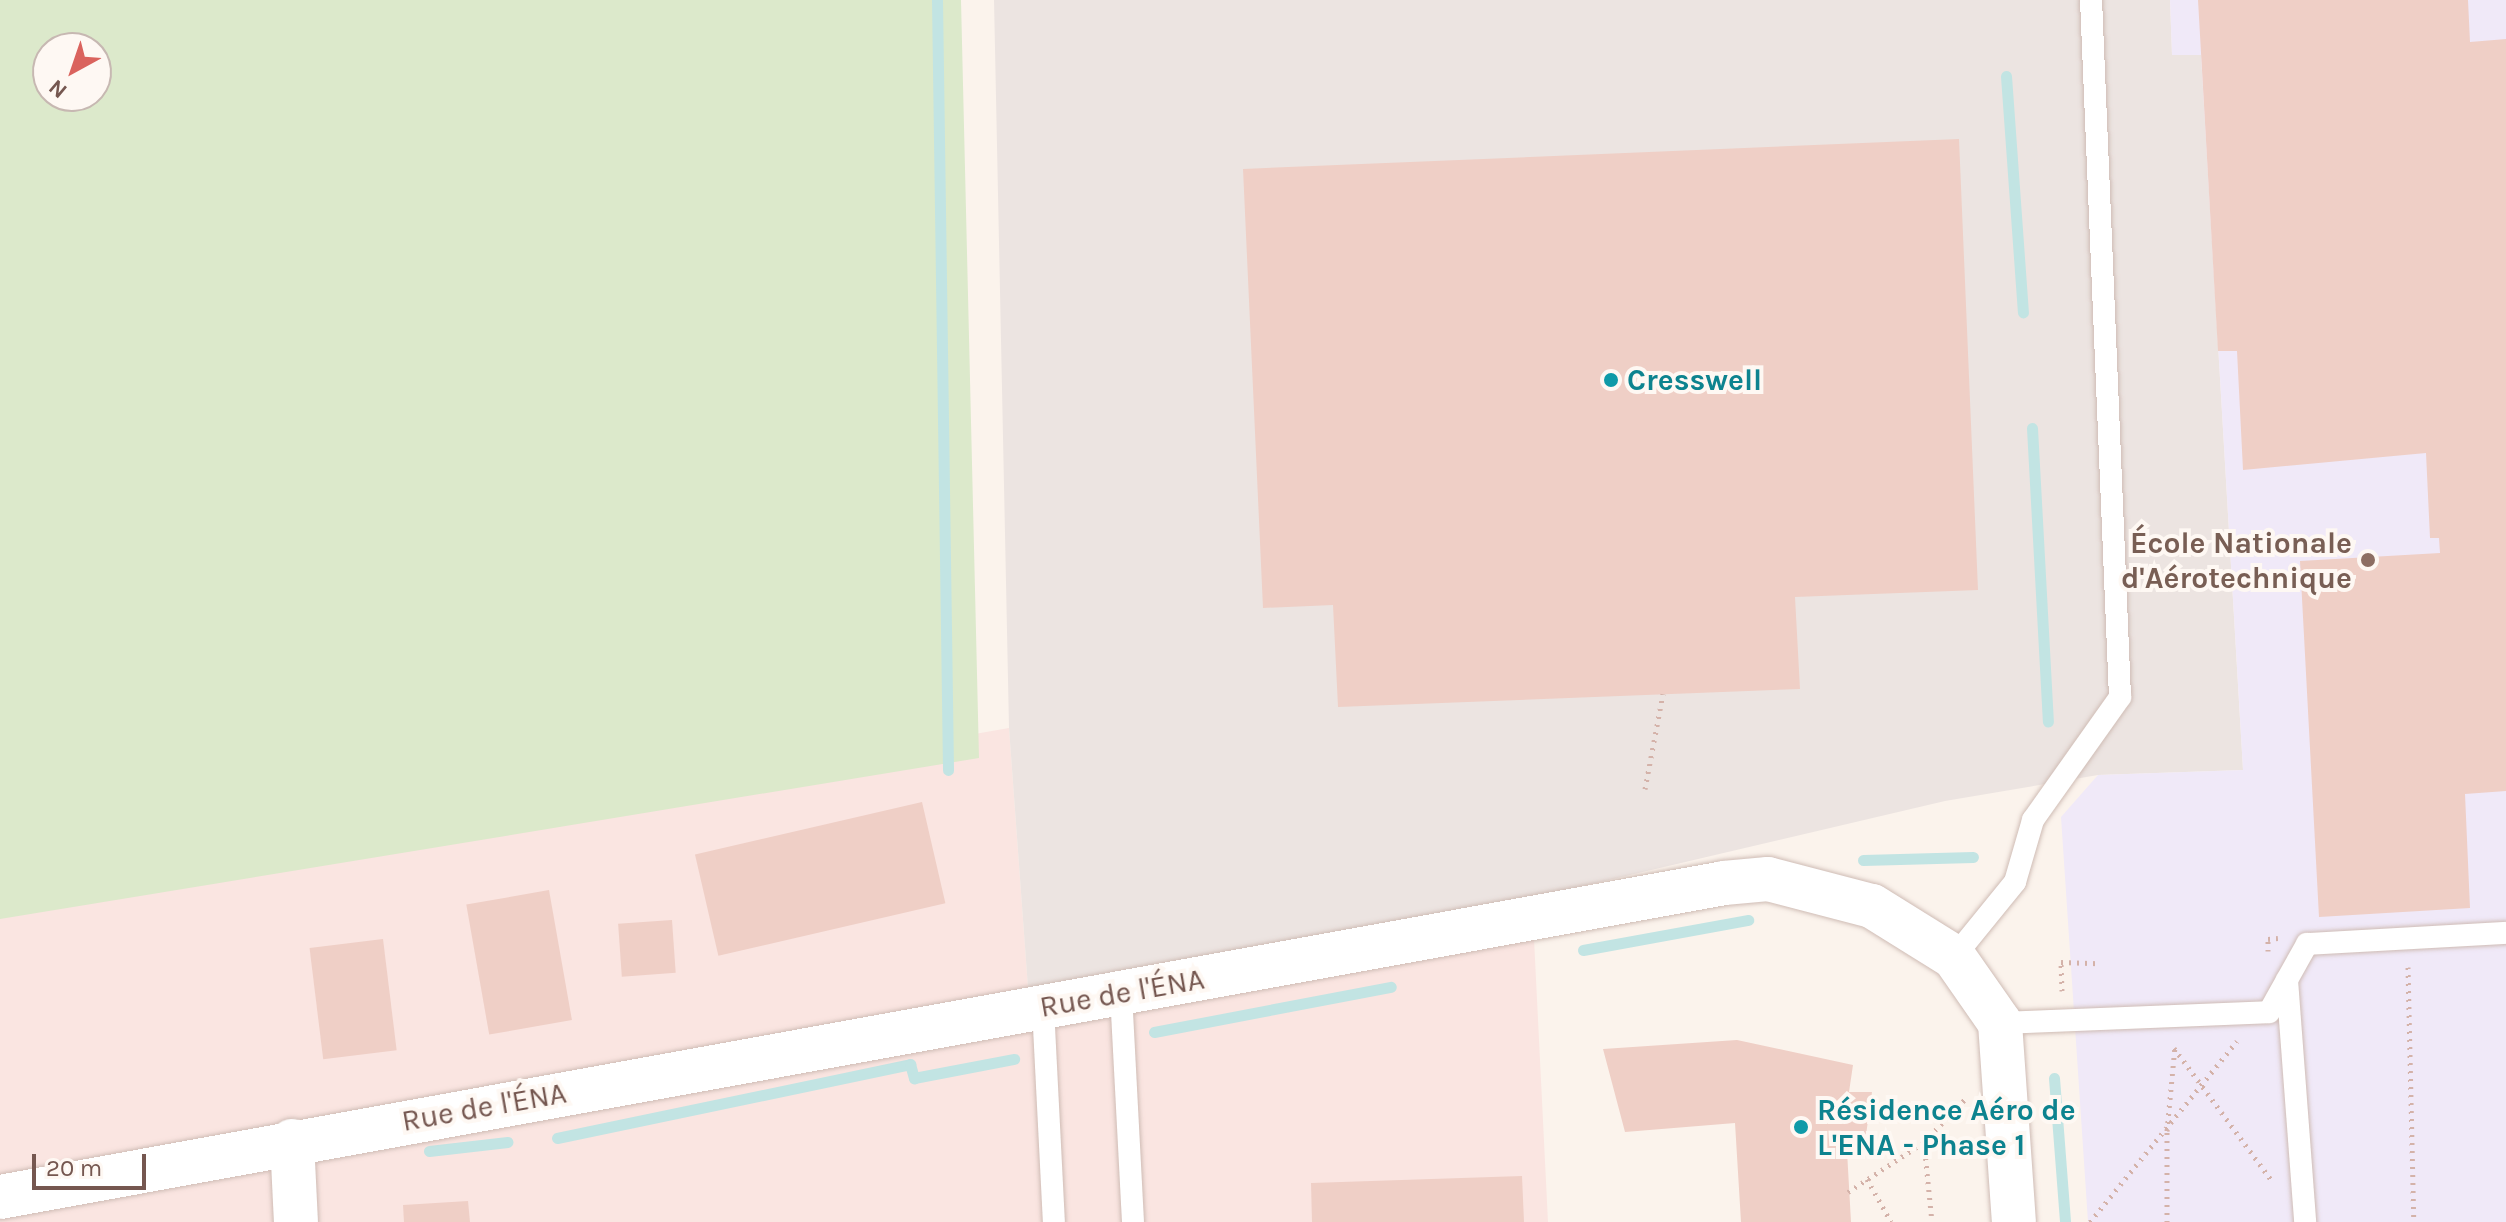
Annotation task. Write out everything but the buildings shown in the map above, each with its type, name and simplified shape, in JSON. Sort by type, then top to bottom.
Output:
[{"type":"street","name":"Rue de l'ÉNA","points":[[0,1197],[292,1141],[1724,883],[1768,879],[1872,906],[1954,957],[2000,1023]]},
{"type":"street","points":[[2000,1023],[2014,1222]]},
{"type":"street","points":[[292,1141],[296,1222]]},
{"type":"lane","points":[[1954,957],[2015,882],[2033,820],[2120,697],[2091,0]]},
{"type":"lane","points":[[2000,1023],[2269,1012],[2307,944],[2506,933]]},
{"type":"lane","points":[[2287,980],[2305,1222]]},
{"type":"lane","points":[[1121,993],[1133,1222]]},
{"type":"lane","points":[[1043,1007],[1054,1222]]},
{"type":"path","points":[[1645,789],[1663,694]]},
{"type":"path","points":[[2409,984],[2414,1222]]},
{"type":"path","points":[[2167,1222],[2167,1131],[2175,1048],[2172,1017]]},
{"type":"path","points":[[2090,1222],[2237,1045],[2237,1030]]},
{"type":"path","points":[[2175,1048],[2263,1171]]},
{"type":"path","points":[[1848,1192],[1924,1142],[1950,1112]]},
{"type":"path","points":[[1924,1142],[1932,1222]]},
{"type":"path","points":[[1867,1179],[1891,1222]]},
{"type":"shaded area","points":[[994,0],[2170,0],[2172,55],[2201,54],[2243,770],[2098,775],[1945,801],[1532,898],[1028,988],[1009,728]]},
{"type":"shaded area","name":"École Nationale d'Aérotechnique","points":[[2170,0],[2506,0],[2506,1222],[2088,1222],[2061,817],[2098,775],[2243,770],[2201,55],[2172,55]]},
{"type":"shaded area","points":[[1009,728],[1028,988],[1532,898],[1548,1222],[0,1222],[0,904]]},
{"type":"green space","points":[[0,0],[961,0],[979,758],[0,919]]},
{"type":"waterway","points":[[937,0],[948,770]]},
{"type":"waterway","points":[[2006,76],[2023,312]]},
{"type":"waterway","points":[[2032,428],[2048,722]]},
{"type":"waterway","points":[[1863,860],[1973,857]]},
{"type":"waterway","points":[[1583,950],[1748,920]]},
{"type":"waterway","points":[[1154,1032],[1391,987]]},
{"type":"waterway","points":[[557,1138],[910,1064],[914,1078],[1014,1059]]},
{"type":"waterway","points":[[2054,1078],[2065,1222]]},
{"type":"waterway","points":[[429,1151],[507,1142]]},
{"type":"place","name":"Cresswell","points":[[1611,380]]},
{"type":"place","name":"École Nationale d'Aérotechnique","points":[[2368,560]]},
{"type":"place","name":"Résidence Aéro de L'ENA - Phase 1","points":[[1801,1127]]}]
